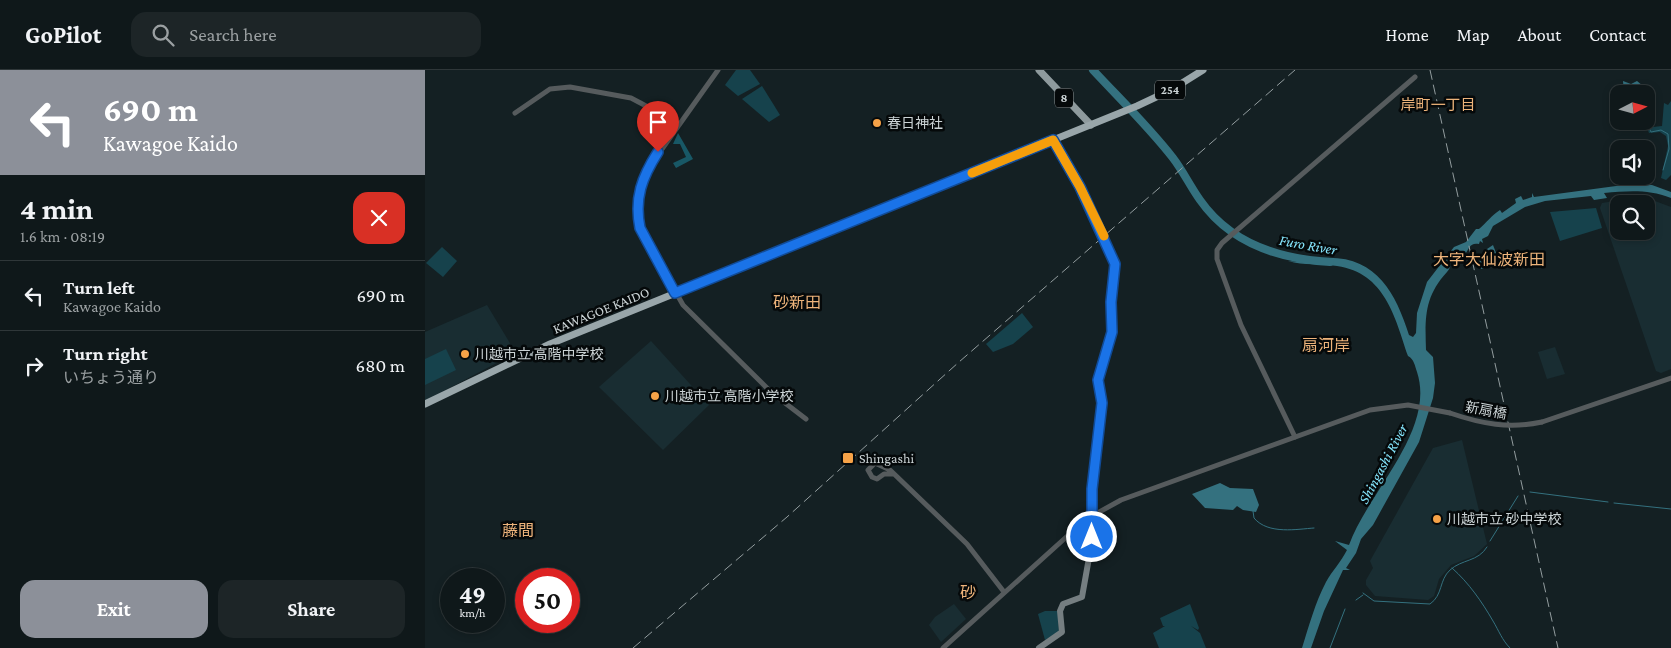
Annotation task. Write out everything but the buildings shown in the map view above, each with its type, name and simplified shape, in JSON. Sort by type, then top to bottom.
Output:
[{"type":"highway","name":"KAWAGOE KAIDO","points":[[425,404],[511,361],[1124,112],[1171,90],[1203,70]]},
{"type":"main road","name":"8","points":[[1039,70],[1091,125]]},
{"type":"main road","points":[[1039,648],[1062,632],[1060,611],[1063,604],[1082,597],[1092,541],[1092,489],[1102,403],[1098,380],[1112,332],[1111,302],[1115,264],[1080,187],[1053,140]]},
{"type":"street","points":[[718,70],[645,173],[640,187],[637,208],[640,228],[675,293],[698,322],[772,394],[806,419]]},
{"type":"street","points":[[1295,437],[1247,337],[1218,262],[1217,250],[1227,239],[1415,77]]},
{"type":"street","points":[[515,113],[550,90],[570,87],[631,98],[648,107],[676,127]]},
{"type":"street","name":"新扇橋","points":[[943,648],[1003,592],[1092,516],[1121,500],[1370,410],[1402,405],[1439,410],[1485,424],[1521,426],[1542,422],[1671,378]]},
{"type":"street","points":[[893,474],[884,474],[877,479],[872,477],[868,470],[871,466],[878,463],[893,474],[967,544],[1003,592]]},
{"type":"shaded area","points":[[736,70],[750,70],[760,84],[738,96],[725,85]]},
{"type":"shaded area","points":[[1623,81],[1631,84],[1637,81],[1642,85],[1623,85]]},
{"type":"shaded area","points":[[762,86],[780,115],[769,122],[742,99]]},
{"type":"shaded area","points":[[1671,101],[1671,175],[1666,180],[1661,178],[1668,146],[1666,136],[1660,132],[1649,133],[1648,130],[1655,130],[1655,127],[1662,126],[1664,103],[1668,105]]},
{"type":"shaded area","points":[[678,133],[693,159],[676,168],[673,163],[686,157],[680,144],[673,144]]},
{"type":"shaded area","points":[[1624,185],[1652,185],[1671,192],[1671,198],[1654,193],[1630,191],[1604,193],[1607,198],[1594,200],[1591,196],[1545,201],[1525,207],[1493,226],[1488,236],[1482,239],[1483,243],[1480,241],[1479,244],[1472,245],[1464,255],[1452,262],[1449,270],[1434,290],[1426,318],[1426,350],[1433,357],[1435,383],[1433,398],[1419,442],[1373,525],[1361,539],[1356,553],[1346,568],[1350,570],[1343,570],[1324,611],[1311,648],[1302,648],[1322,590],[1347,550],[1335,541],[1349,545],[1358,525],[1409,438],[1417,416],[1420,394],[1414,363],[1408,356],[1386,299],[1377,287],[1367,278],[1353,270],[1331,265],[1288,261],[1312,263],[1325,260],[1321,258],[1340,258],[1356,262],[1369,269],[1380,278],[1389,290],[1397,304],[1409,335],[1413,337],[1416,333],[1417,313],[1427,282],[1454,247],[1466,242],[1476,229],[1479,229],[1500,210],[1502,213],[1516,203],[1515,199],[1521,196],[1523,200],[1532,197],[1532,193],[1534,197]]},
{"type":"shaded area","points":[[1655,201],[1671,207],[1671,369],[1661,373],[1656,371],[1611,240],[1655,240]]},
{"type":"shaded area","points":[[1610,202],[1610,237],[1600,208],[1602,203]]},
{"type":"shaded area","points":[[1596,208],[1602,228],[1560,241],[1550,212]]},
{"type":"shaded area","points":[[1493,245],[1500,263],[1481,269],[1479,262],[1487,249]]},
{"type":"shaded area","points":[[442,247],[457,261],[443,277],[426,263]]},
{"type":"shaded area","name":"川越市立 高階中学校","points":[[487,305],[511,345],[502,350],[506,358],[425,401],[425,332]]},
{"type":"shaded area","points":[[1022,313],[1033,327],[1013,344],[993,352],[986,344]]},
{"type":"shaded area","name":"川越市立 高階小学校","points":[[651,341],[709,405],[663,450],[599,387]]},
{"type":"shaded area","points":[[1555,347],[1565,374],[1547,379],[1538,352]]},
{"type":"shaded area","points":[[446,349],[456,370],[425,385],[425,359]]},
{"type":"shaded area","name":"川越市立 砂中学校","points":[[1462,440],[1487,544],[1474,556],[1451,565],[1439,579],[1434,596],[1428,600],[1375,596],[1366,585],[1366,580],[1373,568],[1370,561],[1433,448]]},
{"type":"shaded area","points":[[1220,483],[1230,488],[1253,489],[1259,505],[1256,512],[1243,510],[1237,506],[1233,510],[1205,508],[1192,494]]},
{"type":"shaded area","points":[[954,604],[966,619],[941,642],[929,625],[935,617]]},
{"type":"shaded area","points":[[1190,604],[1199,628],[1198,630],[1191,626],[1200,633],[1206,648],[1159,648],[1153,633],[1165,626],[1163,626],[1160,618]]},
{"type":"shaded area","points":[[1045,611],[1058,611],[1059,632],[1045,640],[1038,614]]},
{"type":"waterway","name":"Furo River","points":[[1093,70],[1164,147],[1177,163],[1200,200],[1212,215],[1226,227],[1241,238],[1274,252],[1292,257],[1330,262]]},
{"type":"waterway","points":[[1650,130],[1651,132],[1661,130],[1668,134],[1669,149],[1663,170]]},
{"type":"waterway","points":[[1530,492],[1608,502]]},
{"type":"waterway","points":[[1490,541],[1518,496]]},
{"type":"waterway","points":[[1614,503],[1671,509]]},
{"type":"waterway","points":[[1253,511],[1254,518],[1267,527],[1283,530],[1314,528]]},
{"type":"waterway","points":[[1363,593],[1374,601],[1430,604],[1437,596],[1444,578],[1450,570],[1475,558],[1487,547]]},
{"type":"waterway","points":[[1452,568],[1475,593],[1510,648]]},
{"type":"waterway","points":[[1356,600],[1363,595]]},
{"type":"waterway","points":[[1330,648],[1345,609]]},
{"type":"railway","points":[[633,648],[787,517],[959,362],[1295,70]]},
{"type":"railway","points":[[1430,70],[1558,648]]},
{"type":"slow traffic","points":[[972,173],[1053,140],[1071,170],[1104,236]]},
{"type":"place","name":"春日神社","points":[[877,123]]},
{"type":"place","name":"川越市立 高階中学校","points":[[465,354]]},
{"type":"place","name":"川越市立 高階小学校","points":[[655,396]]},
{"type":"place","name":"Shingashi","points":[[848,458]]},
{"type":"place","name":"川越市立 砂中学校","points":[[1437,519]]},
{"type":"district","name":"岸町一丁目","points":[[1438,105]]},
{"type":"district","name":"大字大仙波新田","points":[[1489,259]]},
{"type":"district","name":"砂新田","points":[[797,302]]},
{"type":"district","name":"扇河岸","points":[[1326,345]]},
{"type":"district","name":"藤間","points":[[518,530]]},
{"type":"district","name":"砂","points":[[968,592]]},
{"type":"route","points":[[658,152],[645,173],[640,187],[638,220],[640,228],[675,293],[1053,140],[1080,187],[1115,264],[1111,302],[1112,332],[1098,380],[1102,403],[1092,489],[1092,537]]},
{"type":"water label","name":"Shingashi River","points":[[1383,464]]}]
